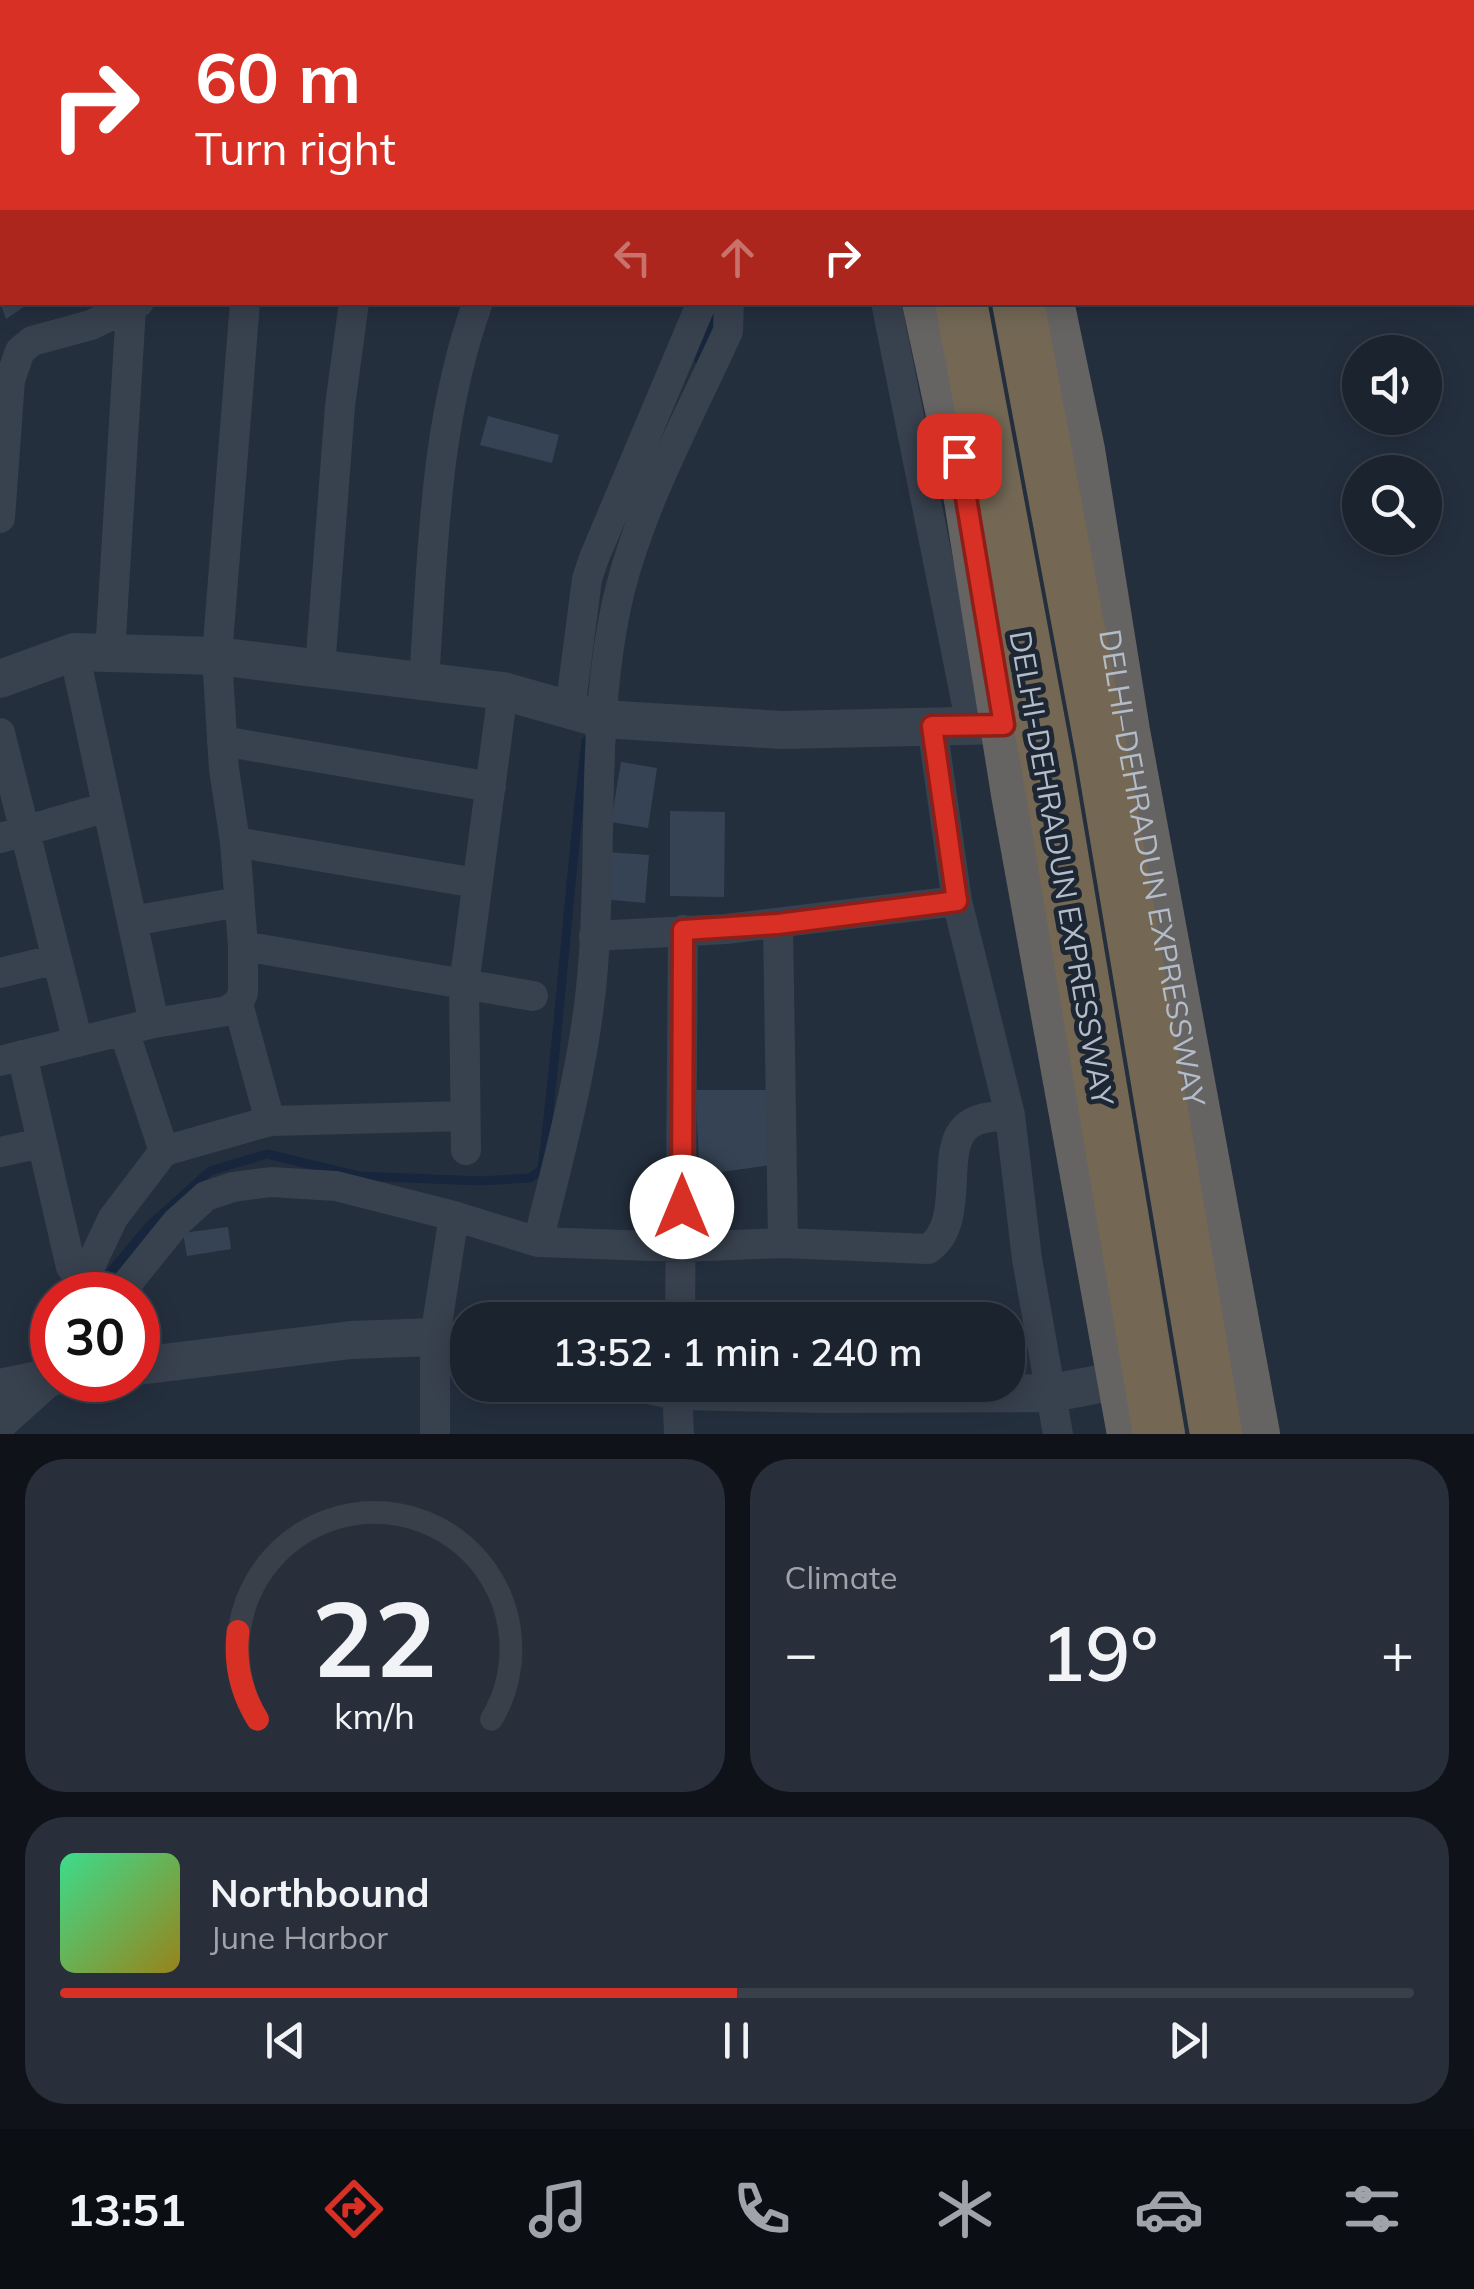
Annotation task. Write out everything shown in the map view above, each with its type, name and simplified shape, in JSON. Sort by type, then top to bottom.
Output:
[{"type":"highway","points":[[927,305],[967,494],[988,725],[1131,1434]]},
{"type":"highway","name":"DELHI-DEHRADUN EXPRESSWAY","points":[[961,305],[1047,764],[1159,1434]]},
{"type":"highway","name":"DELHI-DEHRADUN EXPRESSWAY","points":[[1019,305],[1102,754],[1216,1434]]},
{"type":"highway","name":"DELHI–DEHRADUN EXPRESSWAY","points":[[1051,305],[1081,450],[1130,750],[1256,1434]]},
{"type":"street","points":[[0,518],[10,380],[20,351],[32,342],[91,325],[135,305]]},
{"type":"street","points":[[135,305],[92,653],[108,807],[132,921],[139,1027],[164,1151]]},
{"type":"street","points":[[245,305],[217,656],[243,946],[244,978],[238,1004],[270,1120]]},
{"type":"street","points":[[320,668],[340,406],[354,305]]},
{"type":"street","points":[[424,680],[446,415],[477,305]]},
{"type":"street","points":[[538,1242],[580,1054],[593,968],[587,579],[701,305]]},
{"type":"street","points":[[588,715],[620,588],[645,516],[728,330],[729,305]]},
{"type":"street","points":[[0,679],[92,653],[217,656],[504,691],[588,715],[782,730],[988,725],[887,305]]},
{"type":"street","points":[[466,1150],[464,986],[504,691]]},
{"type":"street","points":[[932,726],[957,901],[1010,1115],[1027,1259],[1058,1434]]},
{"type":"street","points":[[0,733],[12,834],[57,958],[78,1042]]},
{"type":"street","points":[[222,741],[490,787]]},
{"type":"street","points":[[12,834],[108,807]]},
{"type":"street","points":[[235,842],[476,883]]},
{"type":"street","points":[[594,936],[778,924],[957,901]]},
{"type":"street","points":[[132,921],[240,902]]},
{"type":"street","points":[[778,924],[782,1243]]},
{"type":"street","points":[[680,1302],[683,930]]},
{"type":"street","points":[[243,946],[532,996]]},
{"type":"street","points":[[0,973],[57,958]]},
{"type":"street","points":[[78,1272],[71,1267],[41,1143],[11,1058],[139,1027],[227,1011],[238,1004]]},
{"type":"street","points":[[122,1272],[206,1196],[233,1187],[308,1182],[454,1216],[538,1242],[682,1247],[782,1243],[928,1249],[940,1241],[946,1227],[958,1141],[965,1127],[982,1118],[1010,1115]]},
{"type":"street","points":[[105,1272],[113,1218],[164,1151],[270,1120],[465,1116]]},
{"type":"street","points":[[0,1152],[41,1143]]},
{"type":"street","points":[[452,1302],[454,1216]]},
{"type":"street","points":[[160,1363],[350,1340],[450,1341]]},
{"type":"street","points":[[435,1434],[450,1347]]},
{"type":"street","points":[[1025,1393],[1052,1393],[1243,1356]]},
{"type":"street","points":[[671,1402],[678,1434]]},
{"type":"building","points":[[1,305],[27,305],[6,319]]},
{"type":"building","points":[[488,416],[559,435],[552,463],[480,445]]},
{"type":"building","points":[[621,762],[657,768],[648,828],[611,822]]},
{"type":"building","points":[[670,811],[725,812],[724,897],[670,896]]},
{"type":"building","points":[[606,852],[649,855],[645,903],[602,899]]},
{"type":"building","points":[[695,1090],[768,1090],[771,1165],[700,1175]]},
{"type":"building","points":[[228,1227],[231,1249],[187,1256],[183,1233]]},
{"type":"waterway","points":[[699,360],[715,308]]},
{"type":"waterway","points":[[111,1272],[148,1227],[210,1171],[267,1154],[359,1176],[481,1181],[530,1178],[542,1169],[586,741]]},
{"type":"route","points":[[682,1207],[683,930],[778,924],[957,901],[932,726],[1004,725],[959,456]]}]
